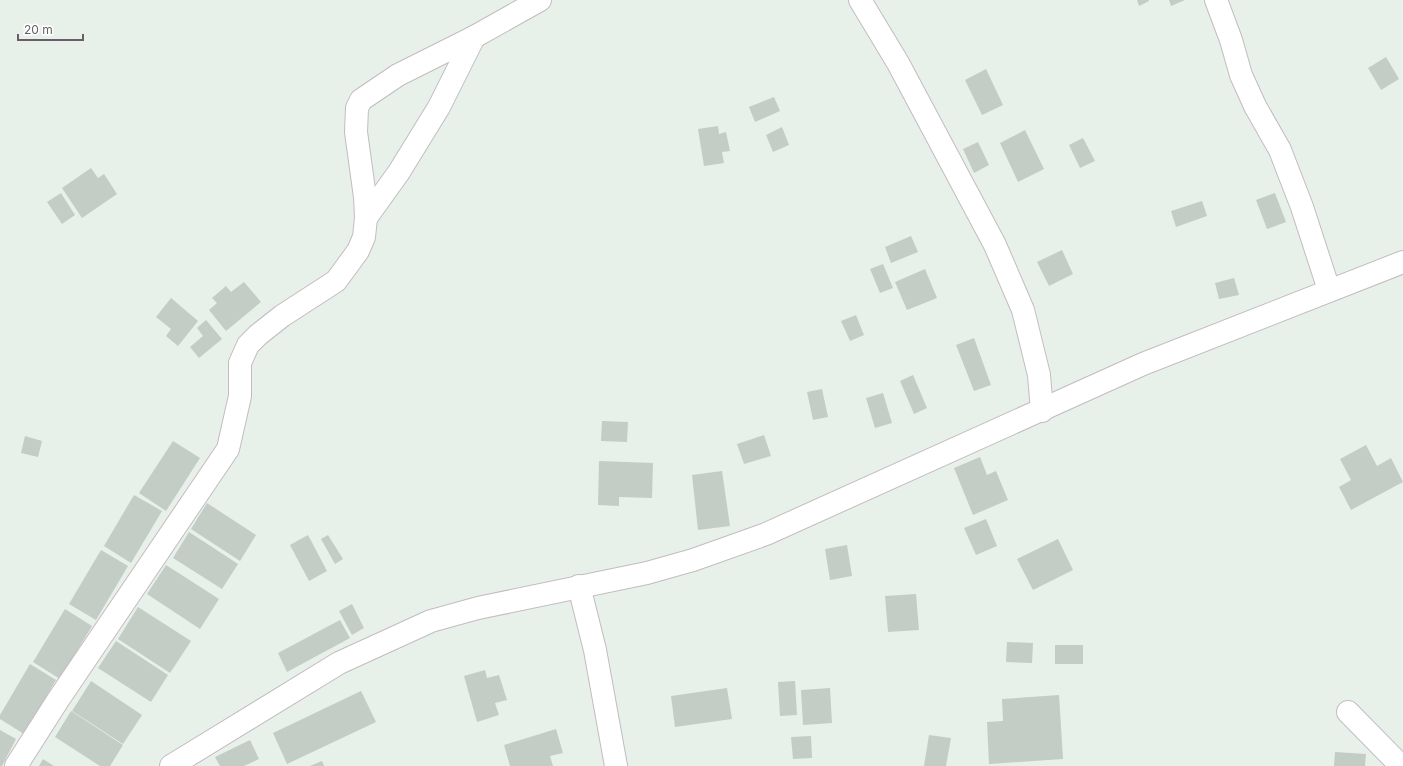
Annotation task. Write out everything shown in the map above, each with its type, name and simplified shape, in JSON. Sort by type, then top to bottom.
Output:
[{"type":"street","points":[[16,766],[62,693],[228,449],[240,396],[240,363],[248,345],[282,316],[336,281],[358,251],[364,237],[366,218],[365,197],[356,132],[357,108],[361,100],[398,75],[474,37],[540,0]]},
{"type":"street","points":[[860,0],[898,63],[995,245],[1025,317],[1039,375],[1042,410]]},
{"type":"street","points":[[1216,0],[1231,40],[1241,75],[1255,106],[1280,150],[1302,207],[1329,290]]},
{"type":"street","points":[[366,218],[399,172],[439,107],[474,37]]},
{"type":"street","points":[[171,766],[339,663],[431,621],[478,608],[647,573],[693,560],[766,534],[1143,364],[1403,262]]},
{"type":"street","points":[[579,586],[595,650],[616,766]]},
{"type":"street","points":[[1348,712],[1401,766]]},
{"type":"building","points":[[1137,0],[1149,0],[1149,1],[1139,6]]},
{"type":"building","points":[[1169,0],[1185,0],[1171,6]]},
{"type":"building","points":[[1386,57],[1399,79],[1381,90],[1368,68]]},
{"type":"building","points":[[986,69],[1003,105],[982,115],[965,80]]},
{"type":"building","points":[[774,97],[780,111],[755,122],[749,107]]},
{"type":"building","points":[[718,126],[719,134],[726,132],[730,151],[722,152],[724,163],[704,166],[698,129]]},
{"type":"building","points":[[782,127],[789,145],[773,152],[766,135]]},
{"type":"building","points":[[1025,130],[1044,169],[1018,182],[1000,143]]},
{"type":"building","points":[[1083,138],[1095,161],[1080,168],[1069,145]]},
{"type":"building","points":[[978,142],[989,165],[974,173],[963,149]]},
{"type":"building","points":[[91,168],[98,178],[104,174],[117,194],[82,218],[62,188]]},
{"type":"building","points":[[61,193],[75,215],[62,224],[47,202]]},
{"type":"building","points":[[1275,193],[1286,222],[1267,229],[1256,200]]},
{"type":"building","points":[[1202,201],[1207,216],[1176,227],[1171,211]]},
{"type":"building","points":[[911,236],[918,252],[891,263],[885,247]]},
{"type":"building","points":[[1062,250],[1073,274],[1049,286],[1037,262]]},
{"type":"building","points":[[883,264],[893,288],[880,293],[870,269]]},
{"type":"building","points":[[925,269],[937,298],[907,310],[895,282]]},
{"type":"building","points":[[1234,278],[1239,295],[1219,299],[1215,283]]},
{"type":"building","points":[[244,282],[261,302],[226,331],[209,310],[217,303],[212,298],[226,286],[231,292]]},
{"type":"building","points":[[171,298],[198,321],[178,346],[166,336],[171,329],[156,317]]},
{"type":"building","points":[[856,315],[864,335],[850,341],[841,321]]},
{"type":"building","points":[[206,320],[222,339],[199,358],[190,347],[203,336],[197,328]]},
{"type":"building","points":[[974,338],[991,385],[974,391],[956,345]]},
{"type":"building","points":[[913,375],[927,408],[914,414],[900,381]]},
{"type":"building","points":[[822,389],[828,417],[813,420],[807,392]]},
{"type":"building","points":[[883,393],[892,423],[875,428],[866,398]]},
{"type":"building","points":[[602,421],[628,422],[627,442],[601,441]]},
{"type":"building","points":[[764,435],[771,456],[744,464],[737,444]]},
{"type":"building","points":[[25,436],[42,441],[38,457],[21,453]]},
{"type":"building","points":[[173,441],[200,458],[166,511],[139,493]]},
{"type":"building","points":[[1366,445],[1377,466],[1391,458],[1403,482],[1351,510],[1339,487],[1351,480],[1340,459]]},
{"type":"building","points":[[980,457],[987,475],[996,471],[1008,500],[973,515],[954,468]]},
{"type":"building","points":[[599,461],[653,463],[652,498],[619,497],[619,506],[598,505]]},
{"type":"building","points":[[722,471],[730,526],[698,530],[692,475]]},
{"type":"building","points":[[134,495],[162,511],[131,563],[104,546]]},
{"type":"building","points":[[207,503],[256,535],[240,561],[191,529]]},
{"type":"building","points":[[986,519],[997,546],[976,555],[964,528]]},
{"type":"building","points":[[189,532],[238,564],[222,589],[173,558]]},
{"type":"building","points":[[308,535],[327,571],[309,581],[290,545]]},
{"type":"building","points":[[328,535],[343,559],[335,564],[321,539]]},
{"type":"building","points":[[1058,539],[1073,570],[1033,590],[1017,559]]},
{"type":"building","points":[[847,545],[852,576],[830,580],[825,549]]},
{"type":"building","points":[[101,550],[128,566],[96,620],[69,604]]},
{"type":"building","points":[[166,565],[219,599],[200,629],[147,594]]},
{"type":"building","points":[[916,594],[919,630],[888,632],[885,596]]},
{"type":"building","points":[[352,604],[364,628],[352,635],[339,611]]},
{"type":"building","points":[[138,607],[191,641],[170,673],[118,639]]},
{"type":"building","points":[[65,609],[92,626],[60,679],[33,662]]},
{"type":"building","points":[[340,620],[350,638],[287,672],[278,653]]},
{"type":"building","points":[[116,641],[168,675],[151,702],[98,668]]},
{"type":"building","points":[[1007,642],[1033,643],[1032,663],[1006,662]]},
{"type":"building","points":[[1055,645],[1083,645],[1083,664],[1055,664]]},
{"type":"building","points":[[30,664],[56,680],[24,734],[0,719],[0,715]]},
{"type":"building","points":[[485,670],[487,678],[499,675],[507,700],[495,703],[499,715],[477,722],[464,676]]},
{"type":"building","points":[[91,681],[142,715],[123,744],[72,711]]},
{"type":"building","points":[[795,681],[797,715],[780,716],[778,682]]},
{"type":"building","points":[[727,688],[732,719],[675,727],[671,696]]},
{"type":"building","points":[[830,688],[832,723],[803,725],[801,690]]},
{"type":"building","points":[[361,691],[376,722],[287,764],[273,733]]},
{"type":"building","points":[[1059,695],[1063,759],[989,764],[987,722],[1003,721],[1002,699]]},
{"type":"building","points":[[71,711],[123,745],[110,766],[100,766],[55,737]]},
{"type":"building","points":[[556,729],[563,753],[550,756],[553,766],[510,766],[504,745]]},
{"type":"building","points":[[0,730],[16,739],[2,766],[0,766]]},
{"type":"building","points":[[929,735],[951,738],[946,766],[924,766]]},
{"type":"building","points":[[811,736],[812,758],[793,759],[791,737]]},
{"type":"building","points":[[250,740],[259,759],[244,766],[220,766],[215,757]]},
{"type":"building","points":[[1335,752],[1366,754],[1365,766],[1334,766]]},
{"type":"building","points":[[43,759],[54,766],[39,766]]},
{"type":"building","points":[[322,761],[324,766],[310,766]]}]
